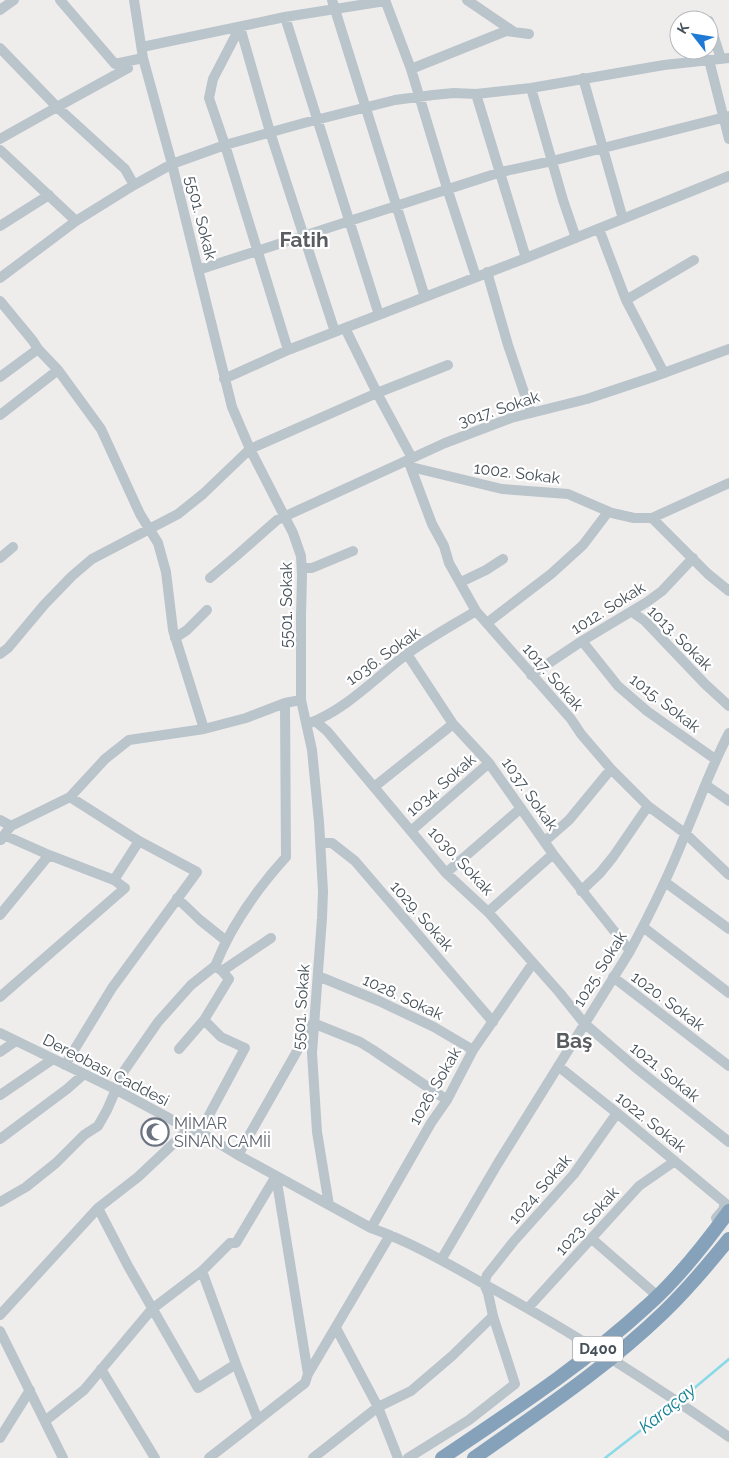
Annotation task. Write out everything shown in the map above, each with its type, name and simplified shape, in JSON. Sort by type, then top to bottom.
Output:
[{"type":"highway","name":"D400","points":[[442,1458],[542,1390],[664,1290],[712,1234],[727,1207]]},
{"type":"highway","name":"D400","points":[[474,1458],[563,1396],[637,1337],[687,1288],[729,1239]]},
{"type":"street","points":[[0,10],[14,0]]},
{"type":"street","points":[[60,0],[115,64],[143,58]]},
{"type":"street","name":"5501. Sokak","points":[[134,0],[143,58],[172,164],[232,407],[250,449],[298,545],[302,568],[301,700],[311,722],[323,900],[312,1053],[317,1132],[329,1205]]},
{"type":"street","points":[[467,0],[514,32]]},
{"type":"street","points":[[142,47],[240,27],[333,5],[385,1],[411,69],[476,277]]},
{"type":"street","points":[[333,5],[425,297]]},
{"type":"street","points":[[285,17],[379,315]]},
{"type":"street","points":[[240,27],[213,79],[209,98],[226,145],[288,350]]},
{"type":"street","name":"1017. Sokak","points":[[240,27],[270,132],[304,236],[340,330],[377,393],[410,462],[432,524],[444,546],[450,563],[476,611],[571,719],[581,734],[611,769],[648,806],[686,834],[729,875]]},
{"type":"street","points":[[411,69],[506,31],[529,34]]},
{"type":"street","points":[[719,44],[725,58]]},
{"type":"street","points":[[0,48],[57,107],[125,169],[134,186]]},
{"type":"street","points":[[0,278],[76,221],[172,164],[226,145],[365,106],[454,93],[476,94],[531,88],[664,65],[709,60],[726,117],[729,139]]},
{"type":"street","points":[[0,139],[128,68],[126,62]]},
{"type":"street","points":[[583,78],[623,219]]},
{"type":"street","points":[[531,88],[562,200],[576,238]]},
{"type":"street","points":[[476,94],[526,258]]},
{"type":"street","points":[[198,270],[501,172],[726,117]]},
{"type":"street","points":[[0,150],[76,221]]},
{"type":"street","points":[[224,379],[288,350],[526,258],[729,176]]},
{"type":"street","points":[[0,226],[49,195]]},
{"type":"street","points":[[599,229],[626,300],[664,373]]},
{"type":"street","points":[[626,300],[694,260]]},
{"type":"street","points":[[487,272],[508,345],[531,413]]},
{"type":"street","points":[[0,301],[38,349],[58,370],[101,429],[140,514],[158,543],[166,572],[172,630],[204,729]]},
{"type":"street","points":[[0,377],[38,349]]},
{"type":"street","name":"3017. Sokak","points":[[210,578],[277,520],[285,516],[500,422],[587,399],[729,349]]},
{"type":"street","points":[[0,654],[8,648],[44,605],[72,576],[92,559],[178,514],[203,494],[250,449],[377,393],[448,365]]},
{"type":"street","points":[[0,415],[58,370]]},
{"type":"street","name":"1002. Sokak","points":[[410,462],[502,489],[568,494],[608,512],[634,518],[652,518],[729,483]]},
{"type":"street","points":[[487,623],[551,574],[583,545],[608,512]]},
{"type":"street","points":[[652,518],[715,581],[729,591]]},
{"type":"street","points":[[0,558],[13,547]]},
{"type":"street","points":[[302,568],[312,568],[353,552]]},
{"type":"street","name":"1012. Sokak","points":[[531,675],[662,591],[693,558]]},
{"type":"street","points":[[461,582],[503,559]]},
{"type":"street","points":[[175,638],[207,610]]},
{"type":"street","name":"1036. Sokak","points":[[311,722],[324,717],[376,680],[407,654],[476,611]]},
{"type":"street","name":"1013. Sokak","points":[[632,612],[645,621],[705,684],[729,706]]},
{"type":"street","name":"1015. Sokak","points":[[582,642],[618,686],[647,711],[715,759]]},
{"type":"street","name":"1037. Sokak","points":[[407,654],[453,724],[490,763],[553,854],[630,950]]},
{"type":"street","points":[[0,997],[125,888],[114,880],[2,838],[11,826],[70,797],[105,759],[129,740],[204,729],[246,718],[285,703],[301,700]]},
{"type":"street","points":[[218,968],[225,940],[270,874],[286,857],[285,703]]},
{"type":"street","name":"1030. Sokak","points":[[311,722],[327,731],[412,830],[446,873],[488,912],[584,1023]]},
{"type":"street","points":[[374,788],[453,724]]},
{"type":"street","name":"1025. Sokak","points":[[441,1260],[498,1163],[643,927],[686,834],[715,759],[729,733]]},
{"type":"street","name":"1034. Sokak","points":[[412,830],[490,763]]},
{"type":"street","points":[[545,841],[569,820],[611,769]]},
{"type":"street","points":[[706,785],[729,801]]},
{"type":"street","points":[[65,1065],[112,988],[197,872],[138,840],[70,797]]},
{"type":"street","points":[[581,891],[600,873],[648,806]]},
{"type":"street","points":[[446,873],[521,808]]},
{"type":"street","points":[[0,820],[11,826]]},
{"type":"street","points":[[114,880],[138,840]]},
{"type":"street","name":"1029. Sokak","points":[[320,842],[332,843],[355,861],[493,1022]]},
{"type":"street","points":[[488,912],[553,854]]},
{"type":"street","points":[[0,915],[49,855]]},
{"type":"street","points":[[665,882],[729,929]]},
{"type":"street","points":[[178,898],[200,920],[225,940]]},
{"type":"street","points":[[643,927],[729,993]]},
{"type":"street","points":[[0,1202],[26,1187],[56,1163],[84,1135],[98,1126],[124,1071],[158,1022],[191,985],[271,938]]},
{"type":"street","name":"1026. Sokak","points":[[371,1228],[431,1123],[447,1100],[473,1050],[532,963]]},
{"type":"street","points":[[179,1049],[204,1020],[230,979],[218,968]]},
{"type":"street","name":"1028. Sokak","points":[[318,976],[428,1024],[473,1050]]},
{"type":"street","name":"1020. Sokak","points":[[613,978],[729,1066]]},
{"type":"street","points":[[200,1132],[245,1048],[221,1037],[204,1020]]},
{"type":"street","points":[[238,1155],[313,1023],[360,1042],[447,1100]]},
{"type":"street","name":"1021. Sokak","points":[[584,1023],[634,1067],[729,1142]]},
{"type":"street","name":"Dereobası Caddesi","points":[[0,1033],[189,1129],[200,1132],[371,1228],[390,1235],[441,1260],[528,1308],[611,1358],[729,1437]]},
{"type":"street","points":[[0,1052],[16,1041]]},
{"type":"street","points":[[0,1095],[53,1059]]},
{"type":"street","name":"1022. Sokak","points":[[558,1066],[618,1113],[727,1207]]},
{"type":"street","points":[[0,1139],[68,1090],[84,1074]]},
{"type":"street","name":"1024. Sokak","points":[[484,1284],[487,1275],[514,1241],[574,1174],[618,1113]]},
{"type":"street","points":[[0,1314],[98,1208],[138,1177],[189,1129]]},
{"type":"street","name":"1023. Sokak","points":[[528,1308],[639,1186],[675,1162]]},
{"type":"street","points":[[45,1421],[84,1390],[152,1309],[202,1271],[230,1243],[236,1243],[276,1176]]},
{"type":"street","points":[[276,1176],[308,1374]]},
{"type":"street","points":[[594,1348],[653,1292],[727,1207]]},
{"type":"street","points":[[98,1208],[152,1309],[198,1388],[236,1364]]},
{"type":"street","points":[[209,1458],[304,1384],[308,1374],[390,1235]]},
{"type":"street","points":[[592,1239],[653,1292]]},
{"type":"street","points":[[202,1271],[258,1420]]},
{"type":"street","points":[[408,1458],[469,1420],[515,1384],[484,1284]]},
{"type":"street","points":[[313,1458],[378,1407],[411,1390],[452,1356],[493,1316]]},
{"type":"street","points":[[336,1328],[378,1407],[398,1458]]},
{"type":"street","points":[[0,1331],[63,1458]]},
{"type":"street","points":[[101,1369],[155,1458]]},
{"type":"street","points":[[0,1438],[30,1390]]},
{"type":"waterway","name":"Karaçay","points":[[680,1400],[729,1359]]},
{"type":"waterway","name":"Karaçay","points":[[605,1458],[676,1403]]},
{"type":"place","name":"MİMAR SİNAN CAMİİ","points":[[155,1132]]},
{"type":"district","name":"Fatih","points":[[304,239]]},
{"type":"district","name":"Baş","points":[[574,1040]]}]
